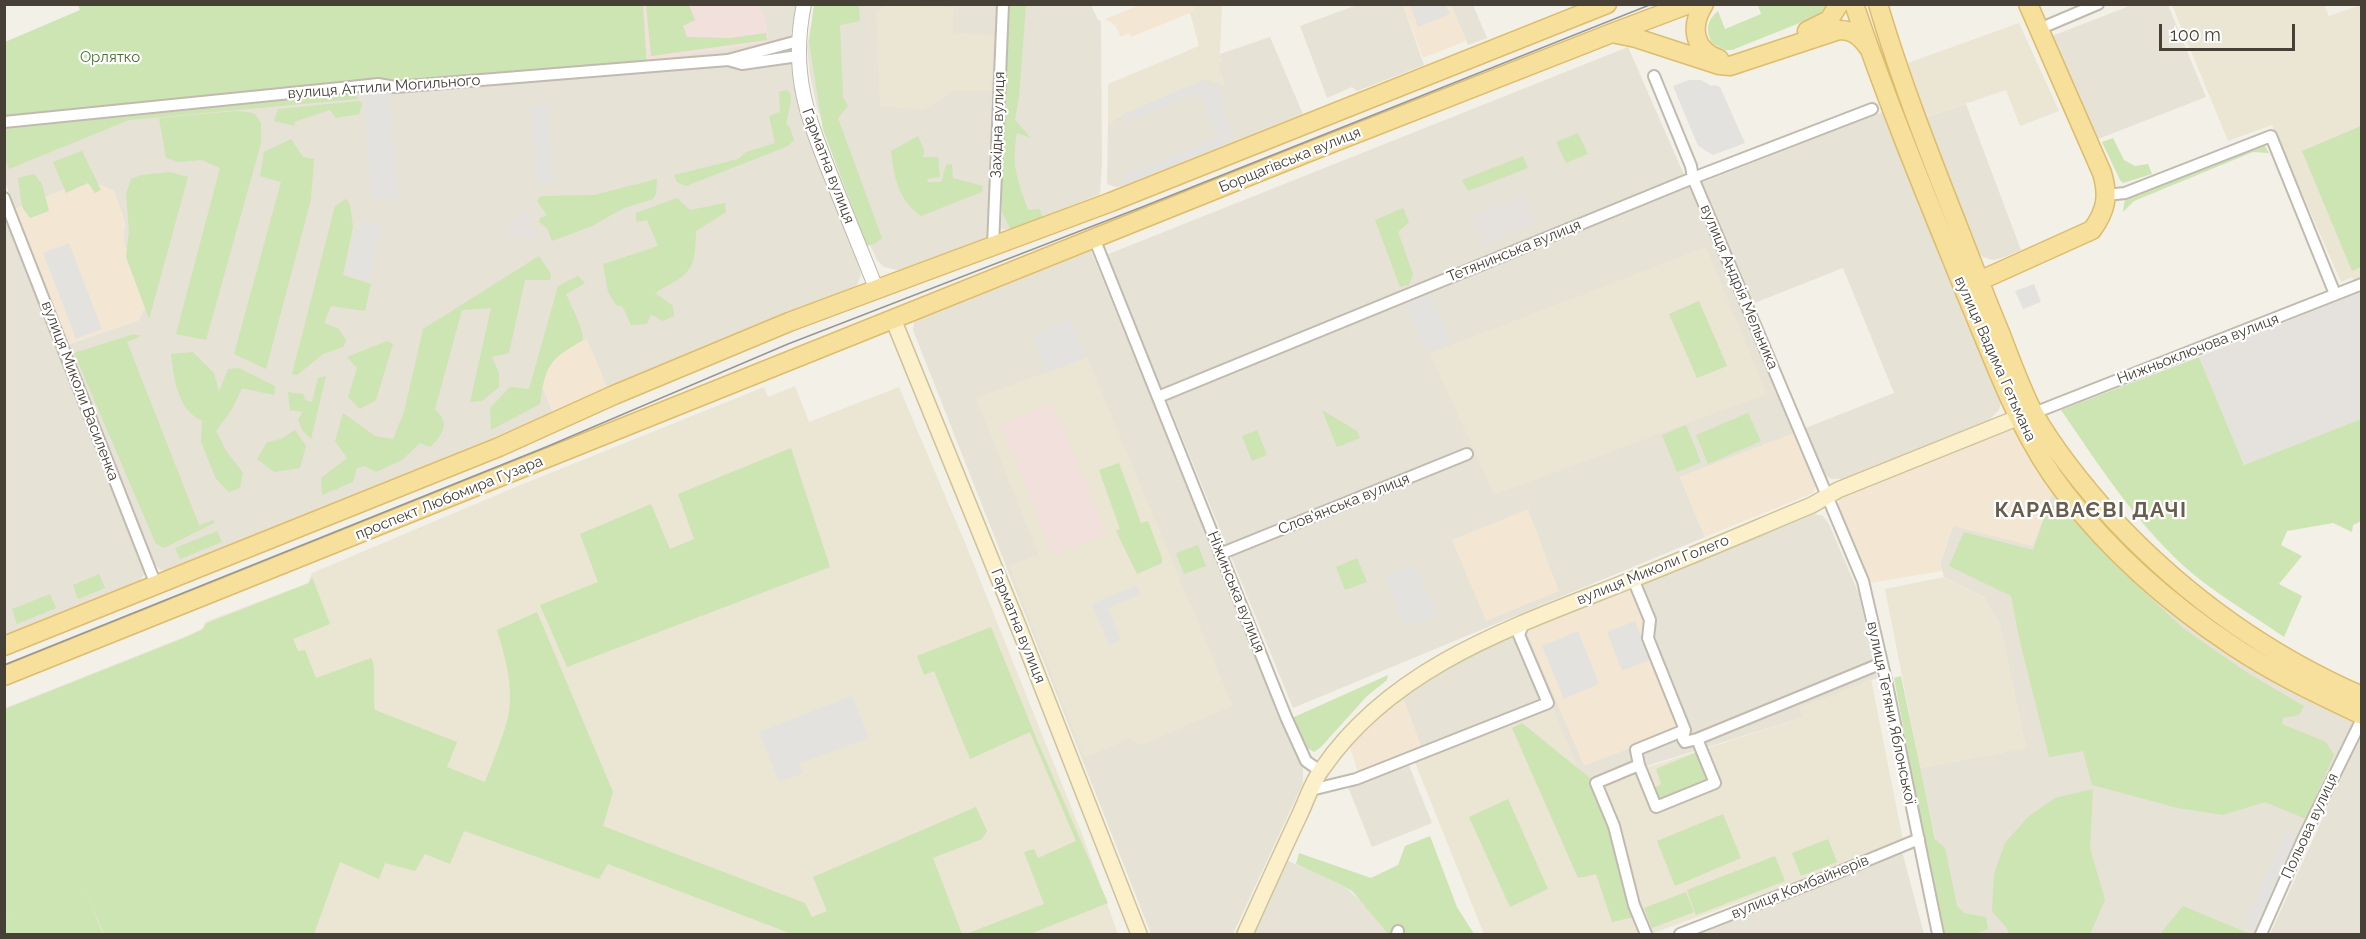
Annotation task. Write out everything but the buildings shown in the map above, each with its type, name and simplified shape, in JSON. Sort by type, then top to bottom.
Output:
[{"type":"main road","name":"Борщагівська вулиця","points":[[876,288],[1111,202],[1607,4]]},
{"type":"main road","name":"Борщагівська вулиця","points":[[893,319],[1689,4]]},
{"type":"main road","points":[[1704,4],[1695,25],[1696,38],[1700,47],[1708,54],[1717,59],[1728,60],[1823,25],[1839,4]]},
{"type":"main road","name":"вулиця Вадима Гетьмана","points":[[1854,4],[1942,234],[2025,415],[2087,490],[2143,551],[2170,575],[2198,598],[2272,650],[2361,696]]},
{"type":"main road","name":"вулиця Вадима Гетьмана","points":[[1878,4],[1893,54],[1979,281],[2040,458],[2066,494],[2108,541],[2163,592],[2233,647],[2361,717]]},
{"type":"main road","points":[[1979,281],[2092,230],[2101,218],[2107,195],[2102,173],[2028,4]]},
{"type":"main road","points":[[1612,33],[1642,40],[1719,65],[1740,64],[1839,30],[1846,30],[1860,36],[1869,48]]},
{"type":"main road","name":"проспект Любомира Гузара","points":[[4,646],[499,447],[697,359],[876,288]]},
{"type":"main road","name":"проспект Любомира Гузара","points":[[4,676],[893,319]]},
{"type":"main road","name":"Гарматна вулиця","points":[[893,319],[1015,617],[1139,934]]},
{"type":"main road","name":"вулиця Миколи Голего","points":[[1320,771],[1349,735],[1386,698],[1453,655],[1524,622],[1633,579],[2025,415]]},
{"type":"main road","points":[[1245,934],[1320,771]]},
{"type":"street","name":"Гарматна вулиця","points":[[804,4],[798,56],[799,74],[808,116],[876,288]]},
{"type":"street","name":"Західна вулиця","points":[[993,246],[1003,4]]},
{"type":"street","points":[[2039,29],[2098,4]]},
{"type":"street","name":"вулиця Аттили Могильного","points":[[4,122],[378,84],[395,87],[728,60],[798,41]]},
{"type":"street","name":"вулиця Аттили Могильного","points":[[728,60],[742,64],[798,56]]},
{"type":"street","name":"вулиця Андрія Мельника","points":[[1654,76],[1691,166],[1693,178],[1827,496]]},
{"type":"street","name":"Тетянинська вулиця","points":[[1158,397],[1693,178],[1872,109]]},
{"type":"street","points":[[2107,195],[2125,193],[2271,136],[2335,294]]},
{"type":"street","name":"вулиця Миколи Василенка","points":[[4,198],[156,585]]},
{"type":"street","name":"Ніжинська вулиця","points":[[1094,238],[1290,725],[1306,760],[1320,771]]},
{"type":"street","name":"Нижньоключова вулиця","points":[[2025,415],[2361,284]]},
{"type":"street","name":"Слов'янська вулиця","points":[[1220,554],[1467,454]]},
{"type":"street","name":"вулиця Тетяни Яблонської","points":[[1827,496],[1863,581],[1938,934]]},
{"type":"street","points":[[1633,579],[1650,620],[1648,638],[1685,730],[1683,739],[1685,742],[1882,663]]},
{"type":"street","points":[[1311,790],[1356,779],[1548,703],[1519,635],[1524,622]]},
{"type":"street","name":"Польова вулиця","points":[[2261,934],[2361,717]]},
{"type":"street","points":[[1685,730],[1636,750],[1639,765],[1656,807],[1715,783],[1697,739]]},
{"type":"street","points":[[1639,765],[1596,783],[1614,826],[1634,905],[1646,934]]},
{"type":"street","name":"вулиця Комбайнерів","points":[[1687,933],[1918,839]]},
{"type":"shaded area","points":[[643,5],[797,5],[790,39],[797,94],[858,261],[861,275],[857,285],[846,292],[608,389],[539,378],[553,413],[174,570],[160,570],[151,560],[67,345],[139,320],[123,240],[125,222],[114,191],[88,180],[15,209],[5,182],[4,120],[647,65]]},
{"type":"shaded area","points":[[643,5],[759,5],[765,18],[769,42],[647,61]]},
{"type":"shaded area","points":[[815,5],[999,5],[988,239],[910,269],[897,270],[884,267],[877,260],[817,108],[807,47]]},
{"type":"shaded area","points":[[886,5],[954,7],[953,33],[994,35],[991,91],[954,91],[924,110],[880,106],[876,11]]},
{"type":"shaded area","points":[[1011,5],[1091,5],[1098,20],[1101,21],[1102,164],[1100,194],[1012,230],[1001,229]]},
{"type":"shaded area","points":[[1140,5],[1193,5],[1194,9],[1190,13],[1131,37],[1129,33],[1121,37],[1115,25],[1105,19]]},
{"type":"shaded area","points":[[1193,5],[1222,5],[1220,54],[1222,61],[1218,63],[1224,85],[1206,79],[1123,114],[1108,124],[1108,84],[1199,46],[1190,13],[1194,9]]},
{"type":"shaded area","points":[[1357,5],[1403,5],[1424,65],[1357,91],[1352,87],[1327,98],[1300,26]]},
{"type":"shaded area","points":[[1403,5],[1451,5],[1466,41],[1423,58]]},
{"type":"shaded area","points":[[1410,5],[1446,5],[1450,14],[1418,27]]},
{"type":"shaded area","points":[[1451,5],[1473,5],[1487,38],[1468,45]]},
{"type":"shaded area","points":[[2132,5],[2168,5],[2206,97],[2098,139],[2052,36]]},
{"type":"shaded area","points":[[2172,5],[2324,5],[2329,16],[2361,5],[2361,284],[2357,286],[2352,277],[2341,282],[2272,125],[2228,141]]},
{"type":"shaded area","points":[[2019,23],[2059,111],[2020,126],[2006,90],[1924,118],[1908,63]]},
{"type":"shaded area","points":[[1270,37],[1303,114],[1122,186],[1107,184],[1108,124],[1123,114],[1206,79],[1224,84],[1218,63],[1222,61],[1220,54]]},
{"type":"shaded area","points":[[1628,47],[1685,177],[1162,390],[1106,255]]},
{"type":"shaded area","points":[[1203,80],[1206,88],[1217,84],[1224,101],[1221,103],[1233,134],[1221,146],[1122,186],[1122,176],[1217,138],[1199,93],[1126,122],[1123,114]]},
{"type":"shaded area","points":[[1689,80],[1701,80],[1711,86],[1720,87],[1745,143],[1713,155],[1698,146],[1673,86]]},
{"type":"shaded area","points":[[389,92],[399,199],[372,201],[363,95]]},
{"type":"shaded area","points":[[1966,104],[2021,250],[1993,260],[1983,257],[1976,251],[1924,118]]},
{"type":"shaded area","points":[[546,105],[554,182],[538,184],[530,107]]},
{"type":"shaded area","points":[[1885,111],[2000,395],[2001,403],[1999,410],[1989,420],[1844,479],[1831,479],[1821,471],[1803,429],[1894,393],[1843,268],[1752,304],[1701,183]]},
{"type":"shaded area","points":[[88,180],[114,191],[125,222],[123,240],[147,304],[139,320],[67,345],[15,209]]},
{"type":"shaded area","points":[[1689,187],[1795,433],[1680,477],[1705,537],[1293,708],[1166,398]]},
{"type":"shaded area","points":[[1524,194],[1536,224],[1482,246],[1469,217]]},
{"type":"shaded area","points":[[4,207],[143,566],[144,574],[138,585],[4,642]]},
{"type":"shaded area","points":[[520,210],[532,214],[528,227],[538,230],[535,241],[507,232],[511,218],[517,220]]},
{"type":"shaded area","points":[[360,220],[383,226],[368,280],[345,273]]},
{"type":"shaded area","points":[[69,243],[102,329],[76,339],[43,253]]},
{"type":"shaded area","points":[[1706,247],[1767,394],[1494,495],[1430,353]]},
{"type":"shaded area","points":[[1091,251],[1303,768],[1303,783],[1233,934],[1151,934],[913,330],[914,322]]},
{"type":"shaded area","points":[[2034,284],[2041,302],[2023,309],[2015,291]]},
{"type":"shaded area","points":[[1430,292],[1451,343],[1426,352],[1405,302]]},
{"type":"shaded area","points":[[2360,292],[2362,296],[2361,419],[2244,465],[2199,357]]},
{"type":"shaded area","points":[[1070,320],[1085,358],[1047,373],[1032,335]]},
{"type":"shaded area","points":[[587,339],[608,389],[553,413],[539,378],[540,359]]},
{"type":"shaded area","points":[[1087,357],[1233,706],[1141,745],[1130,739],[1084,758],[1009,566],[1038,555],[976,398]]},
{"type":"shaded area","points":[[795,386],[809,422],[899,387],[966,545],[1082,834],[1118,934],[5,934],[5,708],[184,637],[202,629],[205,622],[308,583],[312,573],[518,486],[764,387],[768,397]]},
{"type":"shaded area","points":[[1053,403],[1106,534],[1053,555],[1001,424]]},
{"type":"shaded area","points":[[2007,428],[2013,428],[2018,432],[2054,489],[2033,546],[1953,526],[1940,564],[1942,571],[1869,583],[1839,509],[1839,499],[1844,494]]},
{"type":"shaded area","points":[[1795,433],[1816,483],[1813,493],[1705,537],[1680,477]]},
{"type":"shaded area","points":[[2054,489],[2179,616],[2262,675],[2352,722],[2354,727],[2265,934],[1956,934],[1920,768],[2026,748],[2000,626],[1984,597],[1944,577],[1940,564],[1953,526]]},
{"type":"shaded area","points":[[1528,509],[1559,591],[1486,621],[1452,540]]},
{"type":"shaded area","points":[[1814,514],[1823,516],[1829,524],[1859,594],[1877,678],[1800,708],[1804,717],[1624,773],[1586,788],[1414,760],[1402,694],[1457,657],[1525,629],[1651,638],[1638,584]]},
{"type":"shaded area","points":[[1416,565],[1437,615],[1405,627],[1385,576]]},
{"type":"shaded area","points":[[1944,577],[1984,597],[2000,626],[2026,748],[1920,768],[1885,589]]},
{"type":"shaded area","points":[[1638,584],[1651,638],[1687,726],[1584,766],[1525,629]]},
{"type":"shaded area","points":[[1137,585],[1141,594],[1108,608],[1121,640],[1109,645],[1092,604]]},
{"type":"shaded area","points":[[1635,621],[1650,660],[1622,671],[1607,632]]},
{"type":"shaded area","points":[[1578,631],[1599,684],[1564,699],[1542,646]]},
{"type":"shaded area","points":[[1871,679],[1903,840],[1826,871],[1650,934],[1484,934],[1414,760],[1551,703],[1586,787],[1804,717],[1800,708]]},
{"type":"shaded area","points":[[1402,694],[1423,751],[1359,775],[1349,745]]},
{"type":"shaded area","points":[[852,696],[869,738],[800,763],[803,773],[779,782],[759,732]]},
{"type":"shaded area","points":[[2359,738],[2361,739],[2361,934],[2270,934]]},
{"type":"shaded area","points":[[1408,763],[1432,823],[1372,847],[1348,787]]},
{"type":"shaded area","points":[[2286,830],[2298,835],[2256,929],[2245,924]]},
{"type":"shaded area","points":[[1902,851],[1924,934],[1695,934],[1694,932]]},
{"type":"shaded area","points":[[1286,860],[1343,885],[1365,905],[1383,928],[1399,934],[1254,934]]},
{"type":"green space","name":"Орлятко","points":[[78,5],[643,5],[647,65],[5,120],[5,42],[80,10]]},
{"type":"green space","points":[[646,5],[689,5],[695,20],[683,26],[687,37],[730,38],[766,33],[767,40],[651,56]]},
{"type":"green space","points":[[814,5],[859,5],[860,21],[840,25],[843,97],[848,106],[838,118],[882,238],[867,246],[823,130],[809,41]]},
{"type":"green space","points":[[1008,5],[1026,5],[1015,120],[1031,138],[1017,133],[1016,172],[1028,210],[1040,209],[1042,217],[1012,232],[1002,212],[1000,120],[1006,108],[1004,68]]},
{"type":"green space","points":[[1758,5],[1828,5],[1817,16],[1732,50],[1725,50],[1712,43],[1708,34],[1708,26],[1711,18],[1718,11],[1725,29],[1761,14]]},
{"type":"green space","points":[[786,90],[790,93],[791,101],[786,124],[794,140],[788,146],[686,186],[677,182],[674,175],[738,159],[746,152],[775,143],[769,116],[780,112],[779,92]]},
{"type":"green space","points":[[356,93],[357,99],[129,120],[9,169],[5,158],[5,129]]},
{"type":"green space","points":[[359,101],[362,104],[359,114],[336,118],[330,110],[294,122],[295,126],[274,121],[278,109]]},
{"type":"green space","points":[[237,111],[254,113],[261,123],[261,143],[206,340],[176,334],[220,168],[202,160],[179,162],[166,158],[159,118]]},
{"type":"green space","points":[[2361,126],[2361,267],[2352,271],[2302,151]]},
{"type":"green space","points":[[1578,133],[1588,154],[1566,163],[1556,142]]},
{"type":"green space","points":[[918,136],[924,150],[923,157],[938,157],[940,177],[927,179],[928,182],[941,182],[946,165],[952,164],[953,178],[983,186],[982,192],[921,216],[913,210],[898,187],[891,151]]},
{"type":"green space","points":[[2113,138],[2124,160],[2135,166],[2148,164],[2152,174],[2123,183],[2102,142]]},
{"type":"green space","points":[[291,139],[303,157],[314,159],[311,199],[266,369],[234,354],[281,182],[260,176],[264,152]]},
{"type":"green space","points":[[2263,143],[2269,153],[2253,152],[2134,201],[2123,212],[2125,198]]},
{"type":"green space","points":[[82,151],[101,190],[95,193],[88,183],[66,193],[53,162]]},
{"type":"green space","points":[[1523,156],[1528,168],[1468,191],[1462,180]]},
{"type":"green space","points":[[170,172],[188,177],[149,319],[126,257],[129,231],[126,194],[131,179],[141,175]]},
{"type":"green space","points":[[34,174],[42,184],[49,211],[30,218],[22,207],[18,178]]},
{"type":"green space","points":[[657,179],[656,194],[653,199],[624,208],[592,226],[552,241],[547,228],[539,222],[540,218],[547,215],[537,201],[541,196],[594,195]]},
{"type":"green space","points":[[677,198],[690,210],[725,203],[726,212],[696,231],[692,264],[683,276],[655,293],[673,306],[674,316],[663,321],[651,314],[647,324],[631,325],[623,307],[616,305],[608,292],[603,264],[658,246],[647,220],[636,222],[636,213]]},
{"type":"green space","points":[[346,199],[350,204],[353,227],[343,275],[371,284],[365,311],[331,306],[324,323],[338,328],[346,340],[343,347],[323,354],[297,375],[292,374],[335,206]]},
{"type":"green space","points":[[1403,208],[1409,222],[1398,232],[1413,274],[1409,285],[1400,287],[1375,220]]},
{"type":"green space","points":[[539,256],[551,274],[550,280],[525,280],[509,353],[492,357],[499,373],[499,387],[482,401],[470,402],[491,308],[462,310],[435,409],[444,424],[439,437],[430,447],[420,443],[402,460],[376,472],[365,466],[357,468],[353,482],[322,495],[321,478],[347,458],[335,441],[343,413],[375,436],[393,439],[404,412],[423,329]]},
{"type":"green space","points":[[578,276],[585,283],[566,294],[579,322],[583,340],[562,353],[551,365],[544,380],[540,404],[491,430],[490,408],[510,387],[529,389],[558,286]]},
{"type":"green space","points":[[1699,301],[1727,366],[1697,378],[1669,314]]},
{"type":"green space","points":[[134,334],[141,336],[127,342],[199,525],[214,520],[214,523],[164,548],[156,544],[74,353]]},
{"type":"green space","points":[[387,341],[393,344],[376,400],[360,409],[348,397],[357,368],[347,357]]},
{"type":"green space","points":[[193,352],[214,373],[219,392],[228,369],[239,368],[275,386],[274,395],[242,388],[232,409],[216,431],[227,452],[243,473],[240,488],[229,492],[216,479],[201,442],[202,421],[187,409],[178,392],[171,354]]},
{"type":"green space","points":[[2199,357],[2244,465],[2361,419],[2361,521],[2353,525],[2352,532],[2333,523],[2287,531],[2281,545],[2302,556],[2279,584],[2302,596],[2284,637],[2215,591],[2173,556],[2122,497],[2061,410]]},
{"type":"green space","points":[[326,376],[311,439],[302,430],[298,419],[303,412],[290,410],[288,392],[303,394],[305,400],[312,402],[318,378]]},
{"type":"green space","points":[[1322,410],[1357,431],[1360,438],[1337,447]]},
{"type":"green space","points":[[1748,413],[1761,441],[1708,464],[1696,435]]},
{"type":"green space","points":[[1686,425],[1701,462],[1677,472],[1662,435]]},
{"type":"green space","points":[[295,430],[306,446],[300,468],[274,472],[257,459],[267,442],[281,439]]},
{"type":"green space","points":[[1257,430],[1267,455],[1252,461],[1242,436]]},
{"type":"green space","points":[[791,448],[830,567],[567,667],[540,605],[598,582],[580,534],[651,504],[670,549],[694,539],[678,494]]},
{"type":"green space","points":[[1119,463],[1141,523],[1148,521],[1162,558],[1162,563],[1137,574],[1116,531],[1120,529],[1099,470]]},
{"type":"green space","points":[[2054,505],[2080,525],[2113,563],[2183,628],[2249,674],[2304,706],[2299,715],[2283,718],[2282,724],[2326,742],[2334,755],[2306,819],[2265,802],[2223,815],[2178,808],[2092,785],[2083,751],[2049,757],[2020,642],[2011,596],[1949,566],[1964,532],[2033,550],[2047,510]]},
{"type":"green space","points":[[217,531],[222,542],[180,559],[175,548]]},
{"type":"green space","points":[[1198,545],[1206,566],[1184,574],[1176,553]]},
{"type":"green space","points":[[1357,558],[1367,582],[1345,590],[1336,567]]},
{"type":"green space","points":[[99,574],[105,588],[78,599],[73,585]]},
{"type":"green space","points":[[312,577],[330,624],[293,639],[298,651],[305,650],[316,678],[371,658],[374,668],[375,710],[457,742],[447,767],[485,782],[505,728],[510,702],[508,670],[497,630],[537,612],[613,792],[603,826],[805,903],[812,917],[827,911],[813,877],[976,807],[987,831],[982,839],[933,858],[962,934],[792,934],[608,864],[599,879],[464,831],[450,864],[425,854],[415,871],[385,863],[379,879],[340,862],[314,934],[104,934],[84,888],[103,934],[5,934],[5,919],[11,917],[5,918],[5,709],[189,636],[203,629],[207,623],[309,583]]},
{"type":"green space","points":[[50,594],[56,608],[17,624],[12,609]]},
{"type":"green space","points":[[991,627],[1108,903],[1030,934],[966,934],[1044,904],[1024,852],[1034,849],[1038,858],[1076,841],[1030,732],[970,759],[934,671],[924,675],[917,656]]},
{"type":"green space","points":[[1388,675],[1387,680],[1367,696],[1321,747],[1314,752],[1304,746],[1292,718]]},
{"type":"green space","points":[[1901,676],[1935,839],[1945,848],[1957,906],[1964,913],[1986,917],[1988,929],[1975,934],[1942,934],[1894,678]]},
{"type":"green space","points":[[1522,723],[1596,783],[1638,916],[1612,922],[1596,874],[1578,878],[1512,728]]},
{"type":"green space","points":[[1697,752],[1711,781],[1658,802],[1653,789],[1661,784],[1656,769]]},
{"type":"green space","points":[[2093,789],[2090,848],[2105,900],[2090,934],[2009,934],[1992,911],[1994,874],[2005,843],[2028,817],[2055,798]]},
{"type":"green space","points":[[1508,799],[1548,889],[1510,907],[1469,817]]},
{"type":"green space","points":[[1723,814],[1741,858],[1675,886],[1657,841]]},
{"type":"green space","points":[[1430,836],[1457,907],[1474,934],[1401,934],[1394,932],[1388,934],[1353,892],[1296,864],[1299,853],[1371,878],[1398,865],[1405,846]]},
{"type":"green space","points":[[1828,839],[1837,862],[1801,876],[1792,853]]},
{"type":"green space","points":[[1775,856],[1785,881],[1696,915],[1687,890]]},
{"type":"green space","points":[[1686,892],[1694,912],[1652,928],[1644,908]]},
{"type":"green space","points":[[2183,906],[2250,934],[2160,934]]},
{"type":"tram line","points":[[4,665],[546,447],[788,344],[1142,207],[1652,4]]},
{"type":"district","name":"КАРАВАЄВІ ДАЧІ","points":[[2091,511]]}]
